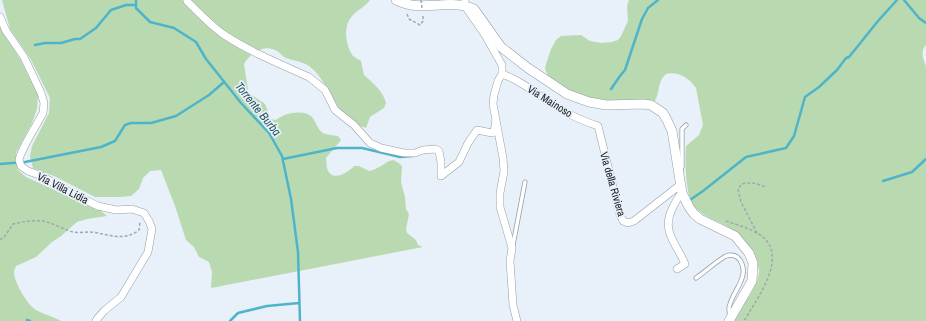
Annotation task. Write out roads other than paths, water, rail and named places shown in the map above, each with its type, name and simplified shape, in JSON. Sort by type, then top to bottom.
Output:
[{"type":"street","points":[[186,1],[223,34],[266,58],[309,77],[316,82],[325,90],[335,110],[354,125],[370,143],[381,148],[404,153],[415,153],[423,150],[435,149],[439,151],[441,176],[459,162],[468,143],[477,130],[492,133],[494,132],[496,118]]},
{"type":"street","points":[[399,1],[411,5],[466,2],[474,9],[501,47],[528,68],[567,94],[589,102],[606,105],[643,104],[658,108],[668,120],[672,131],[680,185],[689,207],[697,217],[734,236],[749,253],[753,263],[752,281],[730,320]]},
{"type":"street","points":[[466,2],[502,65],[502,74],[494,94],[493,104],[504,171],[500,193],[500,207],[512,248],[510,261],[513,304],[517,321]]},
{"type":"street","name":"Via Villa Lidia","points":[[0,17],[6,31],[24,56],[44,103],[44,113],[20,156],[19,160],[21,166],[28,171],[42,176],[98,206],[116,210],[132,209],[140,211],[147,217],[152,229],[148,252],[121,297],[104,311],[96,321]]},
{"type":"street","name":"Via Mainoso","points":[[502,74],[517,80],[561,110],[598,126]]},
{"type":"street","name":"Via della Riviera","points":[[598,126],[620,215],[623,221],[628,223],[634,220],[680,185]]},
{"type":"street","points":[[677,269],[685,264],[669,233],[667,221],[678,198],[680,185]]},
{"type":"lane","points":[[680,185],[682,166],[682,129],[686,125]]},
{"type":"lane","points":[[512,248],[525,182]]},
{"type":"lane","points":[[696,278],[725,256],[733,255],[739,258],[743,272],[741,283],[730,303],[730,320]]},
{"type":"waterway","name":"Torrente Burba","points":[[136,0],[136,8],[150,22],[174,28],[196,42],[206,59],[241,103],[269,133],[282,156],[291,199],[298,252],[300,321]]},
{"type":"waterway","points":[[611,89],[625,70],[642,19],[648,8],[658,0]]},
{"type":"waterway","points":[[690,200],[746,157],[786,148],[794,136],[805,97],[819,87],[837,70],[897,0]]},
{"type":"waterway","points":[[904,0],[919,18],[926,23]]},
{"type":"waterway","points":[[35,45],[45,43],[61,43],[80,39],[96,28],[111,10],[126,5],[136,5]]},
{"type":"waterway","points":[[0,164],[25,162],[101,147],[115,141],[125,125],[131,123],[151,123],[176,116],[209,95],[224,82]]},
{"type":"waterway","points":[[283,159],[337,148],[362,148],[400,157],[413,156]]},
{"type":"waterway","points":[[883,181],[912,172],[926,159]]},
{"type":"waterway","points":[[230,321],[238,313],[267,306],[299,303]]}]
